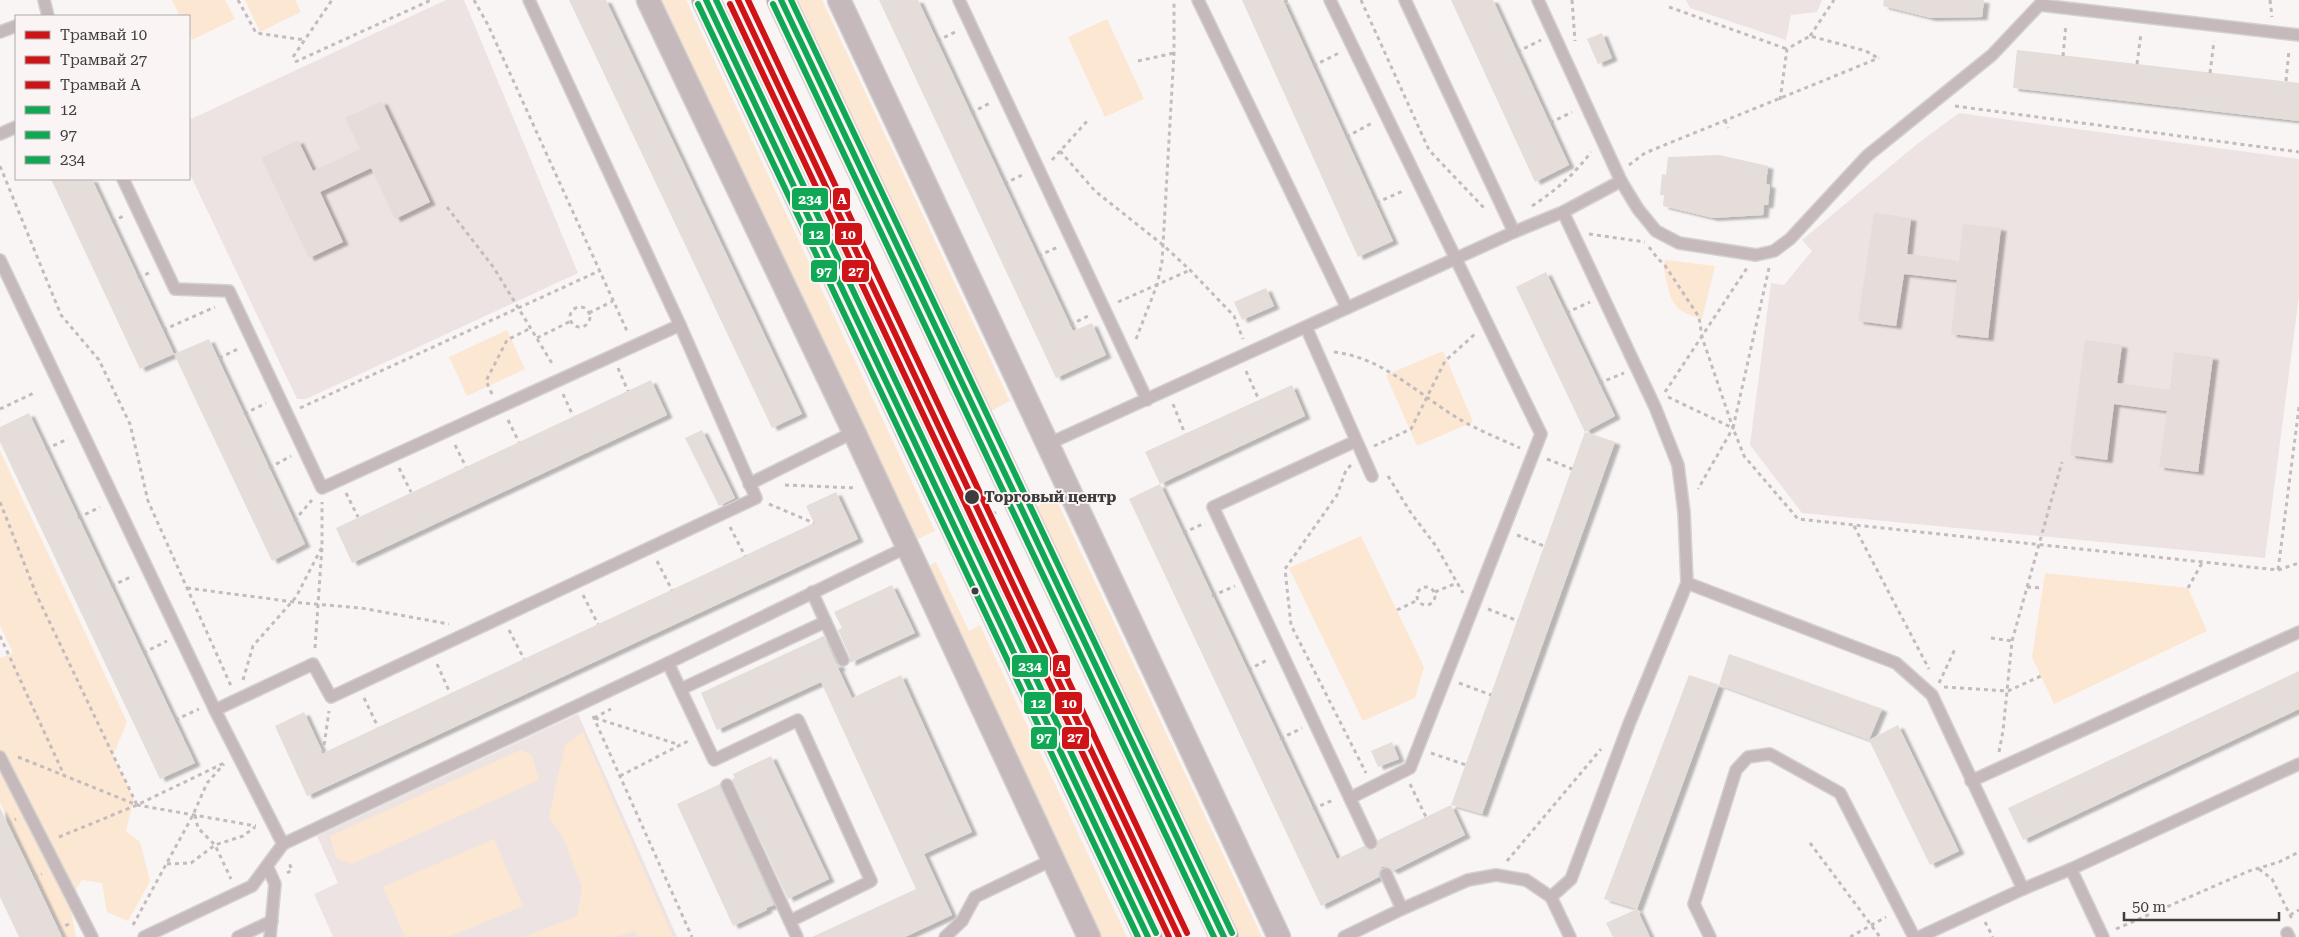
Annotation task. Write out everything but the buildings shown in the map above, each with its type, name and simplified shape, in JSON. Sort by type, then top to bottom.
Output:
[{"type":"main road","points":[[706,0],[1148,937]]},
{"type":"main road","points":[[781,0],[1224,937]]},
{"type":"street","points":[[648,0],[854,432],[1089,937]]},
{"type":"street","points":[[839,0],[1279,937]]},
{"type":"lane","points":[[44,0],[46,15]]},
{"type":"lane","points":[[214,706],[237,700],[314,664],[331,697],[756,498],[680,325],[528,0]]},
{"type":"lane","points":[[959,0],[1147,400]]},
{"type":"lane","points":[[1198,0],[1347,308]]},
{"type":"lane","points":[[1330,0],[1541,434],[1410,768],[1349,796]]},
{"type":"lane","points":[[1405,0],[1511,227]]},
{"type":"lane","points":[[1538,0],[1621,181],[1638,209],[1656,231],[1679,244],[1756,255],[1774,251],[1790,239],[1868,156],[1992,55],[2042,2],[2068,8],[2295,35]]},
{"type":"lane","points":[[0,32],[15,26]]},
{"type":"lane","points":[[0,134],[15,127]]},
{"type":"lane","points":[[123,180],[175,289],[229,291],[322,488],[680,325]]},
{"type":"lane","points":[[1048,444],[1456,259],[1511,227],[1563,212],[1621,181]]},
{"type":"lane","points":[[1551,897],[1571,879],[1629,724],[1687,583],[1684,512],[1678,465],[1655,407],[1563,212]]},
{"type":"lane","points":[[0,260],[179,635],[283,844]]},
{"type":"lane","points":[[1306,327],[1372,476]]},
{"type":"lane","points":[[749,484],[854,432]]},
{"type":"lane","points":[[1356,441],[1213,507],[1371,843]]},
{"type":"lane","points":[[144,937],[252,886],[283,844],[668,663],[907,547]]},
{"type":"lane","points":[[1687,583],[1896,662],[1932,695],[2023,889]]},
{"type":"lane","points":[[812,592],[843,660]]},
{"type":"lane","points":[[681,690],[825,622]]},
{"type":"lane","points":[[1971,781],[2299,632]]},
{"type":"lane","points":[[668,663],[714,760],[798,720],[871,881],[790,921]]},
{"type":"lane","points":[[1710,937],[1694,904],[1736,770],[1748,757],[1770,754],[1840,793],[1914,937]]},
{"type":"lane","points":[[5,755],[44,843],[92,937]]},
{"type":"lane","points":[[1919,937],[2299,764]]},
{"type":"lane","points":[[727,785],[797,937]]},
{"type":"lane","points":[[945,937],[962,921],[974,897],[1054,859]]},
{"type":"lane","points":[[267,866],[275,884],[270,937]]},
{"type":"lane","points":[[2071,869],[2101,937]]},
{"type":"lane","points":[[1386,874],[1402,909]]},
{"type":"lane","points":[[1344,937],[1468,880],[1496,874],[1526,880],[1551,897],[1570,937]]},
{"type":"lane","points":[[238,937],[272,921]]},
{"type":"path","points":[[238,0],[256,33],[305,40]]},
{"type":"path","points":[[293,57],[332,0]]},
{"type":"path","points":[[295,62],[431,0]]},
{"type":"path","points":[[474,0],[488,25],[633,346]]},
{"type":"path","points":[[1128,361],[1157,284],[1163,245],[1174,52],[1174,0]]},
{"type":"path","points":[[1284,2],[1288,0]]},
{"type":"path","points":[[1361,0],[1429,150],[1496,222],[1511,227],[1578,169],[1602,139]]},
{"type":"path","points":[[1669,7],[1787,49],[1810,36],[1834,0]]},
{"type":"path","points":[[2063,56],[2068,8]]},
{"type":"path","points":[[2137,64],[2143,17]]},
{"type":"path","points":[[937,41],[971,25]]},
{"type":"path","points":[[2210,72],[2216,26]]},
{"type":"path","points":[[1517,52],[1554,35]]},
{"type":"path","points":[[2286,81],[2295,35]]},
{"type":"path","points":[[1621,181],[1628,166],[1644,153],[1780,100],[1879,58],[1866,51],[1810,36]]},
{"type":"path","points":[[1313,66],[1352,46]]},
{"type":"path","points":[[1780,100],[1787,49]]},
{"type":"path","points":[[1138,61],[1174,52]]},
{"type":"path","points":[[971,113],[1004,96]]},
{"type":"path","points":[[1931,103],[2299,152]]},
{"type":"path","points":[[1550,123],[1586,105]]},
{"type":"path","points":[[1346,137],[1387,116]]},
{"type":"path","points":[[1725,120],[1728,128]]},
{"type":"path","points":[[1060,151],[1095,191],[1163,245],[1234,316],[1259,400]]},
{"type":"path","points":[[0,166],[61,315],[99,360],[130,424],[148,501],[237,700]]},
{"type":"path","points":[[1376,203],[1419,183]]},
{"type":"path","points":[[447,207],[494,268],[519,308],[559,379],[574,416]]},
{"type":"path","points":[[1573,231],[1646,242],[1664,264],[1699,317],[1702,337],[1744,456],[1798,519],[2278,570],[2299,563]]},
{"type":"path","points":[[1646,242],[1656,231]]},
{"type":"path","points":[[1038,256],[1073,240]]},
{"type":"path","points":[[1684,512],[1733,428],[1774,251]]},
{"type":"path","points":[[1733,428],[1664,395],[1756,255]]},
{"type":"path","points":[[1070,325],[1190,270]]},
{"type":"path","points":[[287,414],[600,271]]},
{"type":"path","points":[[1566,313],[1603,296]]},
{"type":"path","points":[[163,330],[233,299]]},
{"type":"path","points":[[589,313],[613,302]]},
{"type":"path","points":[[576,308],[586,309],[589,313],[588,323],[584,326],[574,325],[571,322],[570,316],[576,308]]},
{"type":"path","points":[[537,338],[571,322]]},
{"type":"path","points":[[1373,786],[1291,625],[1285,569],[1338,495],[1346,470],[1360,452],[1411,429],[1445,361],[1487,323]]},
{"type":"path","points":[[519,442],[486,381],[507,340],[531,328]]},
{"type":"path","points":[[218,358],[253,342]]},
{"type":"path","points":[[1316,349],[1347,353],[1394,374],[1467,424],[1532,454],[1572,469]]},
{"type":"path","points":[[612,355],[628,390]]},
{"type":"path","points":[[1599,383],[1635,368]]},
{"type":"path","points":[[1167,391],[1186,434]]},
{"type":"path","points":[[0,409],[36,392]]},
{"type":"path","points":[[244,414],[279,397]]},
{"type":"path","points":[[2278,570],[2299,407]]},
{"type":"path","points":[[448,430],[466,467]]},
{"type":"path","points":[[46,449],[82,432]]},
{"type":"path","points":[[269,468],[304,450]]},
{"type":"path","points":[[392,455],[411,492]]},
{"type":"path","points":[[1996,770],[2003,731],[2012,641],[2062,462]]},
{"type":"path","points":[[1372,476],[1387,476],[1411,513],[1436,546],[1466,599],[1518,621]]},
{"type":"path","points":[[340,480],[358,517]]},
{"type":"path","points":[[749,484],[856,488]]},
{"type":"path","points":[[294,521],[322,488]]},
{"type":"path","points":[[314,664],[322,546],[322,488]]},
{"type":"path","points":[[756,498],[814,523]]},
{"type":"path","points":[[78,518],[114,499]]},
{"type":"path","points":[[0,502],[37,596],[137,805]]},
{"type":"path","points":[[975,523],[1000,511]]},
{"type":"path","points":[[723,513],[745,556]]},
{"type":"path","points":[[1183,533],[1218,516]]},
{"type":"path","points":[[1854,526],[1929,671]]},
{"type":"path","points":[[1503,529],[1544,546]]},
{"type":"path","points":[[237,700],[253,646],[292,602],[322,546]]},
{"type":"path","points":[[650,547],[672,590]]},
{"type":"path","points":[[2188,588],[2203,563]]},
{"type":"path","points":[[111,586],[148,568]]},
{"type":"path","points":[[1212,596],[1248,580]]},
{"type":"path","points":[[576,582],[598,624]]},
{"type":"path","points":[[1435,592],[1457,583]]},
{"type":"path","points":[[1418,600],[1419,591],[1423,588],[1427,587],[1435,592]]},
{"type":"path","points":[[2026,587],[2043,588]]},
{"type":"path","points":[[187,588],[292,602],[361,608],[476,629]]},
{"type":"path","points":[[1418,600],[1422,604],[1428,605],[1433,603],[1435,592]]},
{"type":"path","points":[[1396,610],[1418,600]]},
{"type":"path","points":[[502,617],[524,659]]},
{"type":"path","points":[[143,653],[179,635]]},
{"type":"path","points":[[0,636],[64,776]]},
{"type":"path","points":[[1990,638],[2012,641]]},
{"type":"path","points":[[1938,687],[1956,647]]},
{"type":"path","points":[[430,651],[450,693]]},
{"type":"path","points":[[1248,670],[1282,652]]},
{"type":"path","points":[[1938,687],[2008,690],[2041,676]]},
{"type":"path","points":[[1445,678],[1491,695]]},
{"type":"path","points":[[1934,679],[1938,687]]},
{"type":"path","points":[[358,685],[378,727]]},
{"type":"path","points":[[323,753],[331,697]]},
{"type":"path","points":[[587,701],[692,937]]},
{"type":"path","points":[[175,720],[214,706]]},
{"type":"path","points":[[594,718],[680,745]]},
{"type":"path","points":[[1280,739],[1314,722]]},
{"type":"path","points":[[1496,874],[1620,727],[1629,724]]},
{"type":"path","points":[[620,776],[702,734]]},
{"type":"path","points":[[1418,748],[1466,765]]},
{"type":"path","points":[[5,755],[137,805],[276,830]]},
{"type":"path","points":[[44,843],[137,805],[226,762],[207,783],[194,815],[131,929]]},
{"type":"path","points":[[1404,771],[1426,817]]},
{"type":"path","points":[[1313,809],[1349,796]]},
{"type":"path","points":[[194,815],[198,828],[215,845],[238,892]]},
{"type":"path","points":[[166,864],[191,864],[215,845],[243,836],[255,826]]},
{"type":"path","points":[[1810,844],[1880,937]]},
{"type":"path","points":[[2101,937],[2299,852]]},
{"type":"path","points":[[2258,868],[2272,879],[2293,921],[2288,935]]},
{"type":"path","points":[[1850,937],[1900,909]]},
{"type":"path","points":[[2290,915],[2299,910]]},
{"type":"shaded area","points":[[172,0],[225,0],[235,19],[192,40],[190,36],[190,15],[180,15]]},
{"type":"shaded area","points":[[245,0],[295,0],[301,12],[260,32]]},
{"type":"shaded area","points":[[446,0],[464,0],[578,273],[306,399],[297,399],[190,174],[190,120]]},
{"type":"shaded area","points":[[659,0],[686,0],[935,531],[914,541]]},
{"type":"shaded area","points":[[797,0],[822,0],[1010,401],[991,411]]},
{"type":"shaded area","points":[[1686,0],[1822,0],[1817,12],[1791,15],[1786,40],[1690,8]]},
{"type":"shaded area","points":[[1107,19],[1144,99],[1105,117],[1068,37]]},
{"type":"shaded area","points":[[1959,113],[2299,159],[2299,296],[2265,558],[1802,513],[1750,445],[1771,283],[1784,285],[1812,251],[1802,240],[1917,144]]},
{"type":"shaded area","points":[[1665,260],[1715,266],[1702,319],[1682,311],[1674,304],[1665,274]]},
{"type":"shaded area","points":[[507,330],[525,369],[467,396],[449,357]]},
{"type":"shaded area","points":[[1443,351],[1473,422],[1417,446],[1386,375]]},
{"type":"shaded area","points":[[0,451],[127,722],[113,756],[134,799],[126,831],[140,842],[150,881],[128,921],[107,912],[102,883],[82,880],[69,900],[76,937],[65,937],[0,802],[0,658],[13,653],[0,625]]},
{"type":"shaded area","points":[[1055,497],[1262,937],[1238,937],[1036,507]]},
{"type":"shaded area","points":[[1361,536],[1424,667],[1415,698],[1363,721],[1289,568]]},
{"type":"shaded area","points":[[936,562],[969,631],[980,625],[1127,937],[1101,937],[927,567]]},
{"type":"shaded area","points":[[2045,573],[2188,588],[2207,631],[2054,704],[2032,657]]},
{"type":"shaded area","points":[[578,714],[677,937],[333,937],[314,894],[338,883],[317,836]]},
{"type":"shaded area","points":[[583,732],[673,937],[638,937],[635,931],[615,937],[524,937],[577,916],[582,888],[564,840],[549,817],[565,745]]},
{"type":"shaded area","points":[[521,750],[532,755],[539,780],[352,864],[336,858],[330,836]]},
{"type":"shaded area","points":[[494,839],[523,906],[449,937],[405,937],[383,887]]},
{"type":"tram line","name":"10","points":[[738,0],[1179,937]]},
{"type":"tram line","name":"А","points":[[748,0],[1187,933]]},
{"type":"tram line","name":"27","points":[[730,4],[1169,937]]},
{"type":"transit line","name":"12","points":[[706,0],[1148,937]]},
{"type":"transit line","name":"234","points":[[716,0],[1156,933]]},
{"type":"transit line","name":"12","points":[[781,0],[1224,937]]},
{"type":"transit line","name":"234","points":[[791,0],[1232,933]]},
{"type":"transit line","name":"97","points":[[698,4],[1138,937]]},
{"type":"transit line","name":"97","points":[[773,4],[1214,937]]},
{"type":"place","name":"Торговый центр","points":[[972,497]]}]
